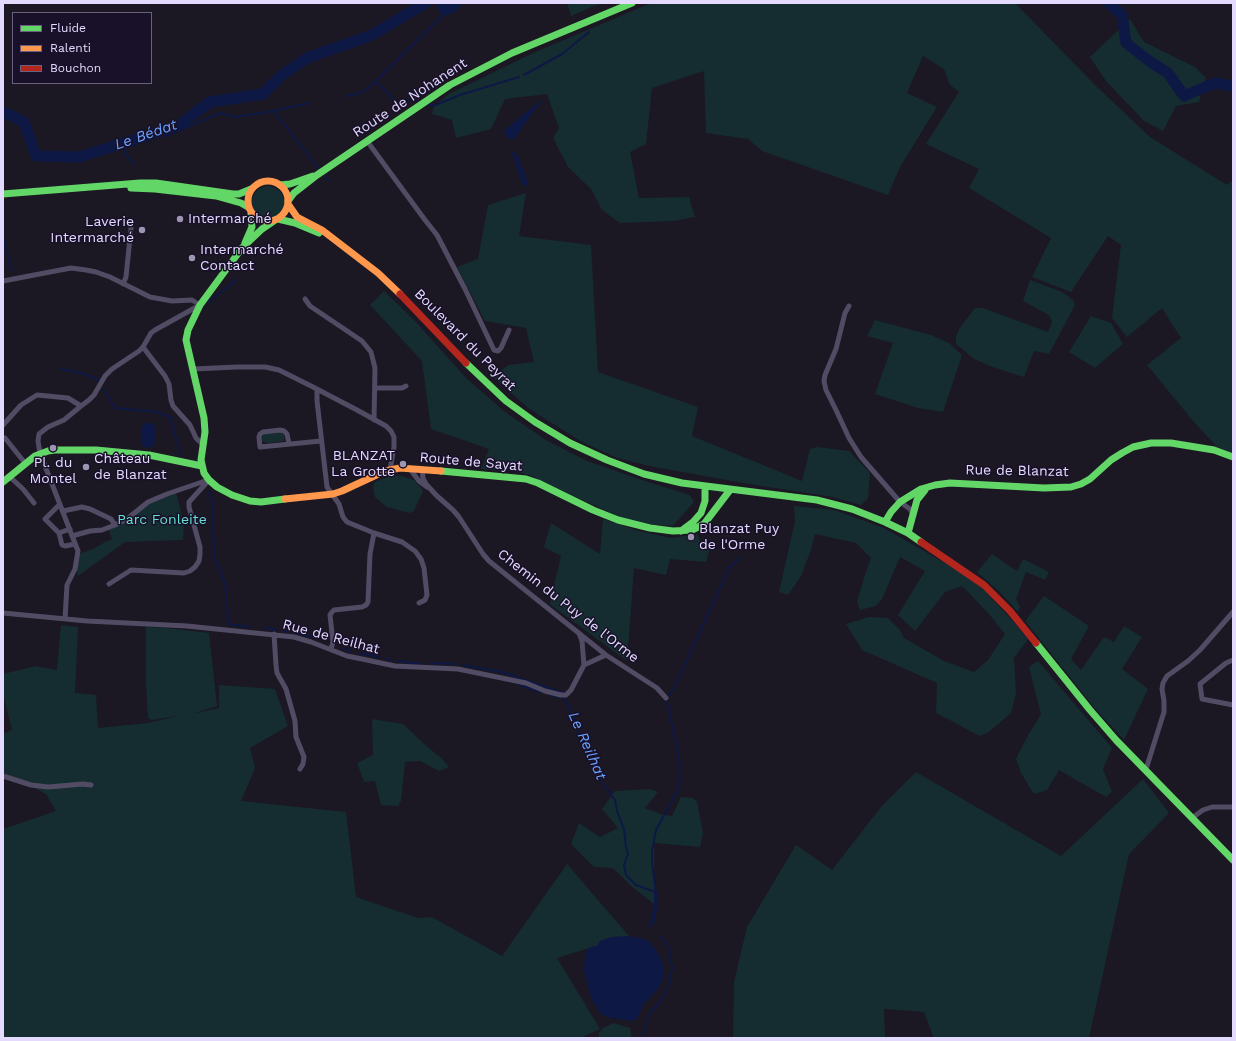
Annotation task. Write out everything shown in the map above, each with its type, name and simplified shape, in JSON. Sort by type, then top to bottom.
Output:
[{"type":"main road","name":"Route de Nohanent","points":[[288,203],[294,193],[317,175],[439,91],[512,53],[632,3]]},
{"type":"main road","name":"Route de Nohanent","points":[[280,185],[290,184],[317,175]]},
{"type":"main road","points":[[3,194],[140,183],[156,183],[239,194],[262,182],[271,181],[280,185],[284,189],[287,195],[288,203],[285,213],[262,229],[242,248],[200,305],[188,330],[186,340],[204,418],[205,432],[201,460],[202,466],[149,455],[96,450],[55,450],[40,453],[5,480]]},
{"type":"main road","points":[[103,186],[155,189],[216,196],[240,203],[255,217],[265,222],[277,220]]},
{"type":"main road","points":[[242,248],[252,227],[247,198],[251,189]]},
{"type":"main road","name":"Boulevard du Peyrat","points":[[288,203],[297,217],[322,230],[378,273],[480,377],[506,401],[535,422],[570,444],[644,474],[682,483],[817,500],[852,509],[908,533],[972,576],[1010,611],[1095,716],[1144,769],[1233,860]]},
{"type":"main road","name":"Boulevard du Peyrat","points":[[277,220],[295,223],[347,248]]},
{"type":"main road","name":"Rue de Blanzat","points":[[885,522],[890,512],[900,502],[921,489],[930,486],[950,483],[1037,488],[1071,487],[1090,479],[1111,460],[1122,453],[1151,443],[1171,443],[1206,448],[1220,451],[1233,457]]},
{"type":"main road","name":"Route de Sayat","points":[[202,466],[204,473],[217,487],[232,495],[250,501],[273,501],[333,494],[390,470],[400,468],[513,477],[538,483],[593,510],[618,520],[657,529],[680,531],[692,530],[704,524],[730,490]]},
{"type":"main road","points":[[908,533],[917,500],[930,486]]},
{"type":"main road","points":[[680,531],[697,518],[701,512],[705,501],[705,487]]},
{"type":"street","points":[[367,141],[437,235],[494,350],[498,351],[502,348],[509,330]]},
{"type":"street","points":[[123,284],[126,277],[131,228]]},
{"type":"street","points":[[3,281],[71,268],[96,272],[150,297],[172,301],[192,300],[200,305],[155,330],[143,347],[134,355],[112,369],[94,395],[64,420],[48,427],[39,434],[38,441],[40,453],[78,551],[77,564],[67,585],[65,619]]},
{"type":"street","points":[[305,299],[310,306],[366,345],[371,352],[375,368],[374,420]]},
{"type":"street","points":[[849,306],[845,313],[836,349],[825,375],[825,387],[855,448],[868,466],[900,502],[910,509],[913,515]]},
{"type":"street","points":[[143,347],[169,384],[173,406],[190,425],[198,441],[203,444]]},
{"type":"street","points":[[193,369],[251,366],[272,368],[317,389],[386,426],[393,433],[394,447],[390,470]]},
{"type":"street","points":[[375,388],[402,388],[406,386]]},
{"type":"street","points":[[317,389],[317,402],[327,487],[333,494],[346,522],[402,542],[415,551],[424,568],[427,595],[425,600],[418,603]]},
{"type":"street","points":[[3,425],[21,406],[37,395],[68,398],[81,406]]},
{"type":"street","points":[[289,444],[287,434],[280,430],[263,432],[259,437],[260,447],[321,441]]},
{"type":"street","points":[[3,438],[5,438],[25,464]]},
{"type":"street","points":[[410,469],[419,481],[430,489]]},
{"type":"street","name":"Chemin du Puy de l'Orme","points":[[422,470],[423,478],[430,489],[459,517],[489,561],[606,655],[657,688],[666,698]]},
{"type":"street","points":[[5,480],[23,489],[34,503]]},
{"type":"street","points":[[72,536],[90,531],[102,530],[115,525],[127,519],[148,502],[209,480]]},
{"type":"street","points":[[110,584],[130,570],[184,573],[195,567],[199,561],[200,547],[189,502],[209,480]]},
{"type":"street","points":[[60,504],[45,519],[59,533],[62,545],[65,546],[75,544]]},
{"type":"street","points":[[63,511],[82,507],[90,509],[111,519],[115,525]]},
{"type":"street","points":[[59,533],[70,529]]},
{"type":"street","points":[[331,649],[333,642],[330,615],[332,612],[334,610],[362,607],[368,602],[370,554],[374,533]]},
{"type":"street","points":[[1144,769],[1147,766],[1164,712],[1162,689],[1163,683],[1167,676],[1188,661],[1200,650],[1233,612]]},
{"type":"street","name":"Rue de Reilhat","points":[[3,613],[65,619],[187,626],[274,634],[294,637],[347,656],[395,666],[458,669],[526,682],[545,691],[564,695],[571,690],[584,665]]},
{"type":"street","points":[[579,633],[582,641],[584,665],[606,655]]},
{"type":"street","points":[[274,634],[277,673],[286,689],[295,721],[296,737],[304,757],[303,764],[300,769]]},
{"type":"street","points":[[1233,660],[1226,663],[1200,684],[1202,700],[1233,705]]},
{"type":"street","points":[[3,776],[31,785],[48,787],[82,784],[91,785]]},
{"type":"street","points":[[1192,818],[1203,810],[1212,807],[1233,807]]},
{"type":"green space","points":[[567,3],[610,3],[596,5],[571,16]]},
{"type":"green space","points":[[651,3],[1015,3],[1095,85],[1150,137],[1227,185],[1233,180],[1233,453],[1217,447],[1194,422],[1147,365],[1181,338],[1162,308],[1127,337],[1112,318],[1121,245],[1108,236],[1071,292],[1032,277],[1051,238],[969,188],[979,169],[926,144],[959,92],[950,85],[944,69],[923,56],[907,93],[937,107],[900,167],[888,195],[762,151],[748,139],[706,133],[704,71],[652,88],[646,144],[630,152],[639,198],[689,197],[695,217],[673,221],[620,223],[602,210],[591,189],[568,167],[553,138],[559,128],[547,94],[505,99],[491,129],[456,138],[452,120],[432,114],[434,106],[449,94],[531,54]]},
{"type":"green space","points":[[1130,19],[1144,42],[1195,67],[1206,78],[1199,102],[1176,106],[1163,131],[1144,121],[1106,81],[1090,57]]},
{"type":"green space","points":[[268,186],[279,191],[284,202],[279,213],[268,218],[257,213],[252,202],[257,191]]},
{"type":"green space","points":[[526,193],[519,236],[591,245],[598,372],[698,407],[692,436],[802,481],[810,449],[817,447],[849,451],[870,473],[868,499],[861,505],[833,497],[649,466],[617,458],[582,442],[528,408],[492,376],[509,365],[534,362],[526,328],[485,321],[457,267],[478,259],[488,205]]},
{"type":"green space","points":[[1030,280],[1062,292],[1073,300],[1075,305],[1049,354],[1034,351],[1024,377],[974,359],[956,344],[956,337],[959,329],[975,308],[983,308],[1048,332],[1052,322],[1049,315],[1023,301]]},
{"type":"green space","points":[[384,291],[416,322],[466,378],[505,412],[546,440],[587,461],[690,495],[694,502],[673,526],[655,525],[620,517],[532,476],[515,471],[481,469],[489,449],[431,429],[422,361],[370,305]]},
{"type":"green space","points":[[1091,316],[1111,323],[1123,344],[1095,368],[1069,352]]},
{"type":"green space","points":[[875,320],[931,335],[949,343],[962,355],[943,412],[918,408],[875,394],[893,343],[867,336]]},
{"type":"green space","points":[[280,432],[284,435],[284,441],[267,443],[262,441],[264,434]]},
{"type":"green space","points":[[393,475],[414,480],[423,491],[414,511],[409,513],[387,507],[375,497],[373,487],[375,482]]},
{"type":"green space","name":"Parc Fonleite","points":[[176,493],[184,523],[183,540],[125,542],[78,576],[77,571],[79,554],[93,549],[112,539],[109,530],[148,503]]},
{"type":"green space","points":[[794,506],[834,510],[884,528],[957,570],[980,586],[1028,639],[1014,658],[1016,693],[1011,713],[989,732],[980,736],[936,713],[937,683],[862,650],[846,624],[869,617],[888,618],[900,630],[904,638],[944,661],[974,672],[988,660],[1005,634],[989,614],[962,586],[945,592],[915,631],[898,615],[925,571],[900,557],[882,599],[876,606],[860,610],[857,601],[871,558],[856,543],[815,534],[811,550],[801,576],[788,595],[779,592],[795,521]]},
{"type":"green space","points":[[603,519],[639,531],[671,538],[698,534],[701,547],[710,548],[706,562],[670,559],[666,575],[634,568],[627,661],[550,603],[561,556],[544,547],[551,523],[600,554]]},
{"type":"green space","points":[[992,554],[1017,571],[1023,559],[1049,572],[1045,580],[1026,572],[1016,599],[1020,607],[1018,612],[1001,593],[977,572]]},
{"type":"green space","points":[[1044,596],[1089,626],[1071,659],[1081,670],[1104,637],[1114,642],[1124,626],[1142,637],[1122,669],[1148,689],[1124,740],[1097,711],[1025,621]]},
{"type":"green space","points":[[61,625],[78,627],[75,693],[96,695],[98,728],[148,723],[178,716],[151,720],[148,718],[146,685],[146,627],[209,633],[217,706],[192,714],[219,708],[219,685],[275,689],[288,726],[250,748],[255,768],[241,801],[346,812],[356,897],[418,918],[432,917],[502,956],[567,864],[629,936],[557,958],[600,1029],[580,1038],[3,1038],[3,829],[56,811],[46,794],[3,773],[3,734],[12,730],[3,694],[3,674],[35,666],[57,670]]},
{"type":"green space","points":[[1038,661],[1112,748],[1103,769],[1112,792],[1106,797],[1059,770],[1047,790],[1034,794],[1021,773],[1016,759],[1041,714],[1029,667]]},
{"type":"green space","points":[[372,719],[403,724],[449,767],[439,771],[420,761],[405,762],[401,801],[398,806],[381,805],[375,781],[364,782],[357,763],[373,755]]},
{"type":"green space","points":[[916,772],[1061,856],[1143,779],[1169,813],[1129,854],[1089,1038],[934,1038],[924,1012],[884,1009],[885,1038],[733,1038],[734,982],[747,927],[796,845],[832,870],[881,807]]},
{"type":"green space","points":[[650,789],[658,792],[645,808],[660,814],[672,816],[681,797],[693,798],[697,802],[703,833],[700,847],[654,843],[654,904],[631,886],[613,868],[594,867],[571,844],[579,823],[600,837],[618,828],[602,809],[615,791]]},
{"type":"green space","points":[[613,1023],[630,1028],[632,1038],[599,1038],[599,1033],[603,1028]]},
{"type":"water","points":[[541,100],[542,101],[514,139],[511,140],[507,138],[504,133],[505,130]]},
{"type":"water","points":[[514,151],[519,159],[529,185],[525,186],[522,184],[512,153]]},
{"type":"water","points":[[145,423],[152,423],[156,428],[154,445],[150,448],[144,447],[141,443],[142,426]]},
{"type":"water","points":[[629,936],[649,941],[660,956],[663,964],[664,976],[659,988],[644,1004],[637,1019],[632,1021],[610,1018],[601,1014],[591,998],[584,971],[585,955],[588,949],[597,946],[600,941],[611,937]]},
{"type":"waterway","name":"Le Bédat","points":[[3,113],[24,122],[36,156],[79,157],[178,126],[210,102],[263,94],[282,75],[307,58],[372,35],[426,3]]},
{"type":"waterway","name":"Le Bédat","points":[[442,3],[445,10],[451,8],[456,3]]},
{"type":"waterway","name":"Le Bédat","points":[[1109,3],[1122,15],[1126,43],[1168,73],[1184,96],[1215,83],[1233,86]]},
{"type":"waterway","points":[[346,96],[361,93],[371,86],[450,8]]},
{"type":"waterway","points":[[524,75],[562,54],[589,32]]},
{"type":"waterway","points":[[429,105],[433,106],[460,95],[519,77]]},
{"type":"waterway","points":[[376,81],[400,106],[409,100],[416,101]]},
{"type":"waterway","points":[[166,136],[220,113],[235,117],[274,111],[309,103]]},
{"type":"waterway","points":[[274,111],[318,168]]},
{"type":"waterway","points":[[124,143],[125,154],[134,164]]},
{"type":"waterway","points":[[325,176],[329,181]]},
{"type":"waterway","name":"Le Reilhat","points":[[3,239],[12,271]]},
{"type":"waterway","points":[[209,302],[237,279]]},
{"type":"waterway","name":"Le Reilhat","points":[[61,369],[84,374],[99,380]]},
{"type":"waterway","name":"Le Reilhat","points":[[104,389],[115,408],[158,412],[172,418],[171,422],[181,455]]},
{"type":"waterway","name":"Le Reilhat","points":[[209,492],[213,507],[212,521],[215,559],[226,586],[228,624],[250,627]]},
{"type":"waterway","points":[[669,695],[675,686],[729,568],[741,557]]},
{"type":"waterway","name":"Le Reilhat","points":[[264,628],[277,630]]},
{"type":"waterway","name":"Le Reilhat","points":[[294,633],[313,637]]},
{"type":"waterway","name":"Le Reilhat","points":[[344,649],[351,651]]},
{"type":"waterway","name":"Le Reilhat","points":[[360,653],[378,657]]},
{"type":"waterway","name":"Le Reilhat","points":[[386,659],[390,660]]},
{"type":"waterway","name":"Le Reilhat","points":[[397,661],[422,664]]},
{"type":"waterway","name":"Le Reilhat","points":[[431,663],[454,664]]},
{"type":"waterway","name":"Le Reilhat","points":[[463,665],[502,672],[563,693],[581,736],[588,746],[598,768],[599,779],[615,800],[617,811],[624,829],[628,854],[624,865],[626,875],[636,885],[655,892],[655,905],[650,927]]},
{"type":"waterway","points":[[519,685],[541,692]]},
{"type":"waterway","points":[[549,694],[561,698]]},
{"type":"waterway","points":[[650,926],[654,921],[657,902],[652,863],[652,851],[656,830],[677,792],[680,779],[679,757],[668,706],[665,701]]},
{"type":"waterway","name":"Le Reilhat","points":[[643,1035],[649,1014],[659,1003],[669,985],[672,968],[669,948],[660,936]]},
{"type":"traffic: fast","points":[[288,201],[294,193],[317,175],[450,85],[512,53],[632,3]]},
{"type":"traffic: fast","points":[[280,185],[290,184],[313,176]]},
{"type":"traffic: fast","points":[[3,194],[140,183],[156,183],[233,194],[239,194],[251,189]]},
{"type":"traffic: fast","points":[[131,188],[155,189],[216,196],[241,203],[248,207]]},
{"type":"traffic: fast","points":[[245,243],[252,227],[251,214]]},
{"type":"traffic: fast","points":[[278,219],[295,223],[319,233]]},
{"type":"traffic: fast","points":[[275,220],[262,229],[242,248],[200,305],[188,330],[186,340],[204,418],[205,432],[201,460],[204,473],[217,487],[232,495],[250,501],[261,502],[285,499]]},
{"type":"traffic: fast","points":[[466,363],[506,401],[535,422],[570,443],[607,460],[644,474],[682,483],[817,500],[852,509],[885,522],[908,533],[921,542]]},
{"type":"traffic: fast","points":[[885,522],[900,502],[921,489],[950,483],[1044,488],[1071,487],[1090,479],[1111,460],[1122,453],[1133,447],[1151,443],[1171,443],[1214,450],[1233,457]]},
{"type":"traffic: fast","points":[[3,482],[35,456],[55,450],[96,450],[149,455],[202,466]]},
{"type":"traffic: fast","points":[[441,471],[526,479],[538,483],[593,510],[618,520],[650,528],[673,531],[692,530],[704,524],[730,490]]},
{"type":"traffic: fast","points":[[681,531],[693,522],[701,513],[705,501],[705,487]]},
{"type":"traffic: fast","points":[[908,533],[917,500],[925,490]]},
{"type":"traffic: fast","points":[[1036,643],[1116,740],[1233,860]]},
{"type":"traffic: slow","points":[[272,181],[279,184],[285,190],[288,201],[287,209],[279,218],[272,221],[264,221],[257,218],[249,209],[248,197],[251,190],[260,182],[272,181]]},
{"type":"traffic: slow","points":[[288,204],[297,217],[322,230],[378,273],[400,294]]},
{"type":"traffic: slow","points":[[285,499],[333,494],[385,471],[400,468],[441,471]]},
{"type":"traffic: jam","points":[[400,294],[466,363]]},
{"type":"traffic: jam","points":[[921,542],[984,585],[1010,611],[1036,643]]},
{"type":"place","name":"Intermarché","points":[[180,219]]},
{"type":"place","name":"Laverie Intermarché","points":[[142,230]]},
{"type":"place","name":"Intermarché Contact","points":[[192,258]]},
{"type":"place","name":"Pl. du Montel","points":[[53,448]]},
{"type":"place","name":"BLANZAT La Grotte","points":[[403,464]]},
{"type":"place","name":"Château de Blanzat","points":[[86,467]]},
{"type":"place","name":"Blanzat Puy de l'Orme","points":[[691,537]]}]
